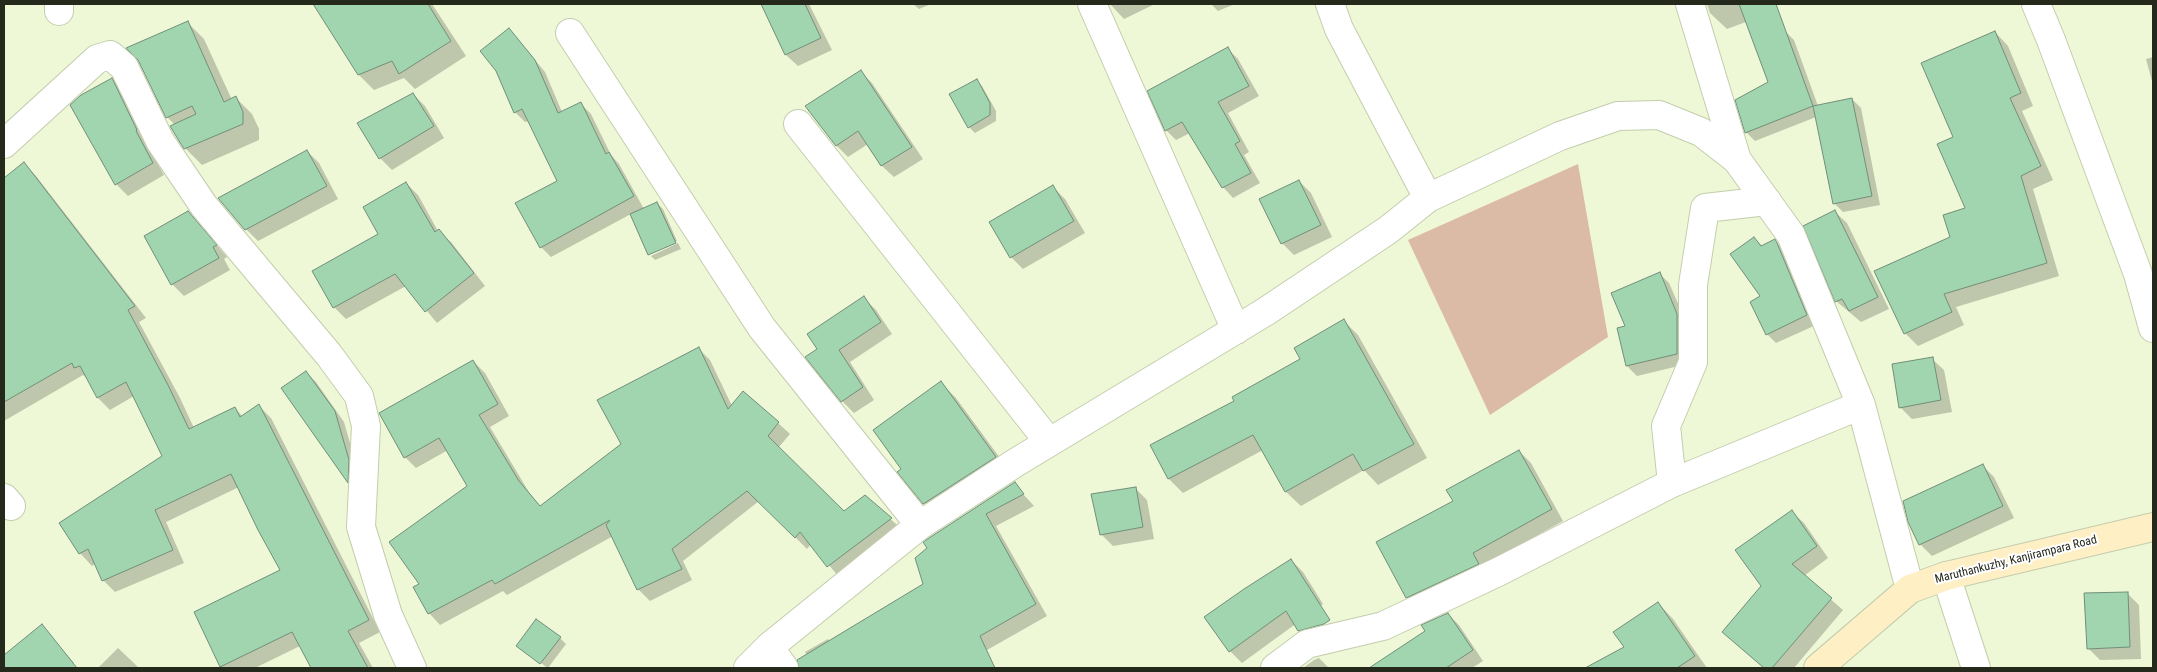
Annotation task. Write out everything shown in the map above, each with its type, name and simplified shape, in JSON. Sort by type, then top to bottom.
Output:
[{"type":"main road","name":"Maruthankuzhy, Kanjirampara Road","points":[[1818,668],[1910,589],[1946,576],[2153,527]]},
{"type":"street","points":[[1092,4],[1236,330]]},
{"type":"street","points":[[1330,4],[1339,29],[1428,198]]},
{"type":"street","points":[[1690,4],[1737,160]]},
{"type":"street","points":[[2036,4],[2052,40],[2138,274],[2153,328]]},
{"type":"street","points":[[570,33],[762,328],[920,525]]},
{"type":"street","points":[[4,144],[97,58],[110,55],[124,67],[160,141],[204,206],[329,356],[359,396],[366,426],[360,527],[388,615],[412,668]]},
{"type":"street","points":[[748,668],[776,658],[920,525],[1050,442],[1236,330],[1388,230],[1428,198],[1560,136],[1618,116],[1659,114],[1701,132],[1737,160],[1791,235],[1861,406],[1910,589]]},
{"type":"street","points":[[798,124],[1050,442]]},
{"type":"street","points":[[1672,483],[1666,426],[1693,362],[1693,286],[1705,208],[1767,201]]},
{"type":"street","points":[[1275,668],[1307,644],[1383,626],[1498,572],[1672,483],[1861,406]]},
{"type":"street","points":[[1946,576],[1976,668]]},
{"type":"shaded area","points":[[1578,164],[1608,337],[1490,415],[1408,240]]},
{"type":"building","points":[[313,4],[428,4],[451,41],[399,74],[392,61],[358,75]]},
{"type":"building","points":[[761,4],[805,4],[821,38],[785,55]]},
{"type":"building","points":[[1739,4],[1776,4],[1813,106],[1745,133],[1735,100],[1768,82]]},
{"type":"building","points":[[188,21],[224,102],[236,96],[243,112],[243,124],[184,149],[170,126],[196,114],[192,106],[166,118],[138,60],[126,48]]},
{"type":"building","points":[[509,28],[535,60],[558,113],[581,102],[606,154],[609,152],[634,196],[540,248],[515,203],[557,181],[522,109],[514,113],[496,71],[480,51]]},
{"type":"building","points":[[1995,31],[2021,93],[2010,98],[2041,166],[2021,176],[2047,263],[1944,294],[1952,312],[1904,334],[1874,271],[1950,237],[1943,215],[1965,208],[1937,144],[1953,137],[1921,63]]},
{"type":"building","points":[[1228,47],[1249,86],[1218,102],[1240,141],[1235,144],[1251,173],[1222,188],[1182,122],[1165,131],[1147,91]]},
{"type":"building","points":[[861,70],[912,147],[881,166],[858,131],[836,146],[805,106]]},
{"type":"building","points":[[112,78],[153,163],[115,185],[70,105],[81,95]]},
{"type":"building","points":[[977,79],[990,103],[990,115],[968,128],[949,94]]},
{"type":"building","points":[[413,93],[434,126],[379,159],[357,123]]},
{"type":"building","points":[[1852,98],[1872,196],[1833,204],[1813,106]]},
{"type":"building","points":[[307,150],[327,186],[245,230],[218,198]]},
{"type":"building","points":[[24,162],[135,306],[128,310],[189,429],[235,407],[240,417],[259,404],[369,620],[348,631],[368,668],[311,668],[292,632],[220,667],[194,612],[280,570],[231,474],[155,510],[173,550],[102,581],[88,549],[79,554],[59,523],[162,456],[126,382],[97,398],[80,366],[74,368],[72,363],[4,402],[4,178]]},
{"type":"building","points":[[1299,180],[1321,225],[1281,244],[1259,199]]},
{"type":"building","points":[[406,182],[435,232],[439,229],[474,273],[425,312],[395,274],[333,308],[312,271],[378,234],[363,207]]},
{"type":"building","points":[[1053,185],[1074,221],[1010,258],[989,222]]},
{"type":"building","points":[[657,202],[676,243],[648,255],[630,214]]},
{"type":"building","points":[[1835,210],[1878,297],[1849,311],[1842,299],[1835,302],[1803,226]]},
{"type":"building","points":[[188,211],[217,245],[213,247],[219,258],[171,285],[144,236]]},
{"type":"building","points":[[1754,237],[1761,246],[1775,239],[1807,315],[1766,335],[1750,302],[1760,296],[1730,254]]},
{"type":"building","points":[[1660,272],[1677,314],[1677,354],[1626,366],[1617,328],[1625,326],[1611,293]]},
{"type":"building","points":[[864,296],[881,322],[839,350],[863,387],[841,402],[805,357],[817,349],[807,334]]},
{"type":"building","points":[[1344,319],[1414,444],[1363,471],[1353,454],[1285,492],[1253,435],[1168,479],[1150,445],[1234,401],[1232,397],[1300,359],[1294,348]]},
{"type":"building","points":[[699,347],[728,409],[743,391],[779,422],[768,436],[844,511],[865,495],[892,518],[827,567],[800,532],[795,538],[747,491],[672,549],[682,569],[637,590],[606,525],[610,520],[495,584],[492,580],[428,614],[413,587],[419,584],[389,542],[467,486],[439,438],[404,458],[379,413],[473,360],[498,404],[479,415],[519,481],[540,506],[621,444],[597,400]]},
{"type":"building","points":[[1933,357],[1941,400],[1899,408],[1892,364]]},
{"type":"building","points":[[306,371],[335,411],[349,460],[348,483],[281,388]]},
{"type":"building","points":[[941,381],[996,457],[923,504],[897,472],[901,469],[873,430]]},
{"type":"building","points":[[1519,450],[1552,509],[1473,553],[1479,564],[1406,598],[1376,542],[1453,501],[1446,490]]},
{"type":"building","points":[[1983,464],[2003,506],[1919,545],[1908,522],[1903,501]]},
{"type":"building","points":[[1015,482],[1024,494],[986,514],[1036,604],[980,636],[995,668],[799,668],[797,660],[923,584],[915,558],[927,548],[923,542]]},
{"type":"building","points":[[1136,487],[1143,527],[1100,535],[1091,494]]},
{"type":"building","points":[[1792,510],[1817,546],[1792,564],[1832,598],[1772,668],[1764,668],[1722,632],[1761,586],[1735,550]]},
{"type":"building","points":[[1291,559],[1330,620],[1324,624],[1298,631],[1286,611],[1229,652],[1204,617]]},
{"type":"building","points":[[2128,592],[2130,647],[2087,649],[2084,593]]},
{"type":"building","points":[[1658,602],[1695,656],[1677,668],[1585,668],[1624,647],[1613,632]]},
{"type":"building","points":[[1448,613],[1473,650],[1446,668],[1369,668],[1425,631],[1421,625]]},
{"type":"building","points":[[536,619],[561,637],[540,664],[516,646]]},
{"type":"building","points":[[42,624],[77,668],[4,668],[4,655]]}]
